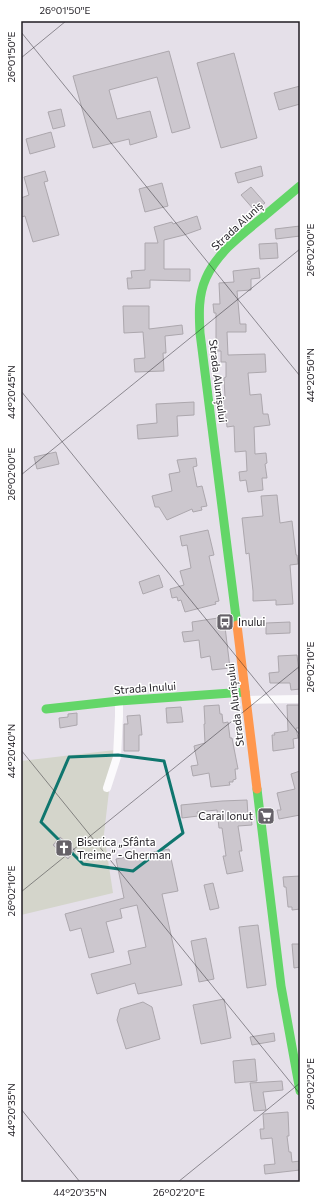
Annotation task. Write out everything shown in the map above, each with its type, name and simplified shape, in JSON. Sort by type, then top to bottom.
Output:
[{"type":"main road","name":"Strada Aluniș","points":[[199,316],[202,289],[211,268],[237,239],[300,186]]},
{"type":"main road","name":"Strada Alunișului","points":[[199,316],[281,986],[300,1091]]},
{"type":"main road","name":"Strada Inului","points":[[46,709],[119,701],[246,696]]},
{"type":"street","name":"Strada Inului","points":[[246,696],[300,699]]},
{"type":"street","points":[[107,788],[117,756],[119,701]]},
{"type":"highlighted area","points":[[118,755],[164,761],[183,833],[133,871],[83,864],[41,822],[69,757]]},
{"type":"shaded area","points":[[115,750],[115,756],[103,789],[109,791],[104,834],[113,893],[21,915],[21,761]]},
{"type":"building","points":[[169,51],[190,128],[172,133],[157,77],[109,90],[117,119],[150,111],[157,137],[130,145],[129,139],[93,148],[73,76]]},
{"type":"building","points":[[234,53],[257,138],[221,148],[197,63]]},
{"type":"building","points":[[300,86],[300,104],[279,110],[274,93]]},
{"type":"building","points":[[61,109],[65,126],[53,129],[48,112]]},
{"type":"building","points":[[51,132],[55,147],[30,154],[26,139]]},
{"type":"building","points":[[261,166],[263,176],[238,183],[235,173]]},
{"type":"building","points":[[45,171],[48,181],[44,182],[59,235],[33,242],[25,216],[21,217],[21,198],[29,195],[24,177]]},
{"type":"building","points":[[162,183],[168,206],[145,212],[139,189]]},
{"type":"building","points":[[251,187],[265,203],[255,211],[241,195]]},
{"type":"building","points":[[197,216],[201,229],[164,240],[164,269],[190,269],[190,281],[150,280],[150,288],[128,289],[127,278],[132,278],[131,271],[145,270],[145,243],[158,243],[154,227],[172,222],[173,224]]},
{"type":"building","points":[[300,226],[300,236],[276,239],[275,229]]},
{"type":"building","points":[[277,243],[278,258],[260,259],[259,244]]},
{"type":"building","points":[[259,268],[260,278],[251,279],[251,290],[237,291],[240,324],[246,324],[246,332],[227,332],[228,355],[265,354],[266,372],[248,373],[250,395],[261,394],[263,414],[268,414],[270,425],[254,427],[255,454],[266,453],[267,463],[265,464],[267,478],[262,478],[263,490],[248,492],[246,480],[240,481],[239,472],[247,471],[246,451],[235,452],[234,426],[227,427],[226,417],[223,417],[226,362],[221,362],[221,351],[216,351],[216,313],[214,313],[213,304],[220,304],[219,283],[234,282],[233,271]]},
{"type":"building","points":[[123,306],[149,306],[149,329],[182,325],[183,334],[165,336],[166,353],[163,353],[164,371],[135,372],[134,359],[145,358],[143,332],[124,333]]},
{"type":"building","points":[[194,402],[194,415],[177,416],[178,436],[138,439],[137,425],[157,423],[156,404]]},
{"type":"building","points":[[56,452],[59,464],[37,469],[34,457]]},
{"type":"building","points":[[196,458],[197,466],[193,467],[197,487],[202,486],[207,506],[201,507],[202,510],[193,512],[192,509],[167,520],[159,507],[155,507],[152,496],[172,491],[169,474],[180,472],[177,460]]},
{"type":"building","points":[[277,495],[280,523],[292,521],[297,555],[298,564],[290,565],[293,604],[276,605],[276,600],[253,601],[249,553],[246,554],[242,518],[263,516],[261,496]]},
{"type":"building","points":[[208,530],[214,555],[209,556],[219,601],[215,602],[216,604],[185,612],[181,600],[178,601],[177,597],[172,598],[170,589],[184,585],[180,571],[191,568],[187,545],[182,546],[180,536]]},
{"type":"building","points":[[159,575],[163,587],[143,594],[139,582]]},
{"type":"building","points":[[218,618],[220,627],[225,627],[230,668],[212,670],[210,656],[201,658],[199,640],[184,642],[182,632],[193,631],[192,622]]},
{"type":"building","points":[[290,622],[290,633],[266,634],[266,623]]},
{"type":"building","points":[[297,655],[300,672],[300,689],[291,690],[290,683],[270,683],[269,673],[279,672],[278,656]]},
{"type":"building","points":[[219,705],[223,723],[228,722],[230,738],[232,738],[238,769],[235,769],[236,779],[233,780],[233,782],[229,782],[230,785],[211,787],[209,773],[193,776],[191,766],[198,765],[194,746],[205,743],[204,706]]},
{"type":"building","points":[[287,705],[300,705],[300,728],[296,728],[298,738],[293,739],[294,748],[273,751],[272,735],[275,735],[274,733],[288,731]]},
{"type":"building","points":[[181,707],[183,722],[167,723],[166,708]]},
{"type":"building","points":[[77,713],[77,725],[60,728],[59,718],[68,717],[68,714]]},
{"type":"building","points":[[140,715],[142,735],[139,735],[139,751],[124,751],[124,724],[128,724],[127,716]]},
{"type":"building","points":[[300,771],[300,815],[279,819],[277,810],[281,810],[277,793],[295,789],[291,774]]},
{"type":"building","points":[[247,800],[248,816],[251,816],[252,825],[238,826],[242,851],[239,851],[243,871],[227,874],[223,856],[226,856],[222,828],[219,828],[217,810],[197,812],[198,816],[182,818],[181,805]]},
{"type":"building","name":"Biserica „Sfânta Treime” - Gherman","points":[[60,837],[75,850],[68,859],[53,845]]},
{"type":"building","points":[[169,849],[178,891],[162,894],[182,985],[138,994],[135,983],[97,994],[91,974],[131,964],[128,951],[146,947],[137,905],[120,909],[122,918],[106,922],[114,952],[89,958],[81,928],[70,931],[65,914],[124,898],[116,859]]},
{"type":"building","points":[[300,876],[300,909],[292,910],[292,907],[288,907],[286,887],[284,887],[283,877]]},
{"type":"building","points":[[213,883],[219,908],[210,910],[204,885]]},
{"type":"building","points":[[258,925],[266,985],[247,988],[239,927]]},
{"type":"building","points":[[206,938],[214,979],[199,982],[191,941]]},
{"type":"building","points":[[292,944],[300,944],[300,967],[294,968]]},
{"type":"building","points":[[224,999],[231,1038],[201,1044],[193,1005]]},
{"type":"building","points":[[143,1002],[152,1007],[160,1039],[126,1049],[117,1020],[120,1009]]},
{"type":"building","points":[[274,1033],[275,1041],[252,1045],[250,1037]]},
{"type":"building","points":[[255,1059],[257,1081],[235,1083],[233,1061]]},
{"type":"building","points":[[282,1081],[283,1090],[263,1092],[266,1110],[254,1111],[250,1083]]},
{"type":"building","points":[[288,1112],[289,1136],[287,1136],[289,1152],[291,1152],[292,1162],[300,1161],[300,1170],[265,1174],[264,1165],[275,1164],[272,1138],[261,1139],[260,1129],[264,1129],[263,1114]]},
{"type":"traffic: fast","points":[[237,625],[200,333],[200,298],[203,285],[216,260],[238,238],[300,186]]},
{"type":"traffic: fast","points":[[46,709],[119,701],[245,692]]},
{"type":"traffic: fast","points":[[257,789],[281,986],[300,1091]]},
{"type":"traffic: slow","points":[[237,625],[257,789]]},
{"type":"place","name":"Inului","points":[[225,622]]},
{"type":"place","name":"Carai Ionut","points":[[266,816]]},
{"type":"place","name":"Biserica „Sfânta Treime” - Gherman","points":[[64,848]]}]
